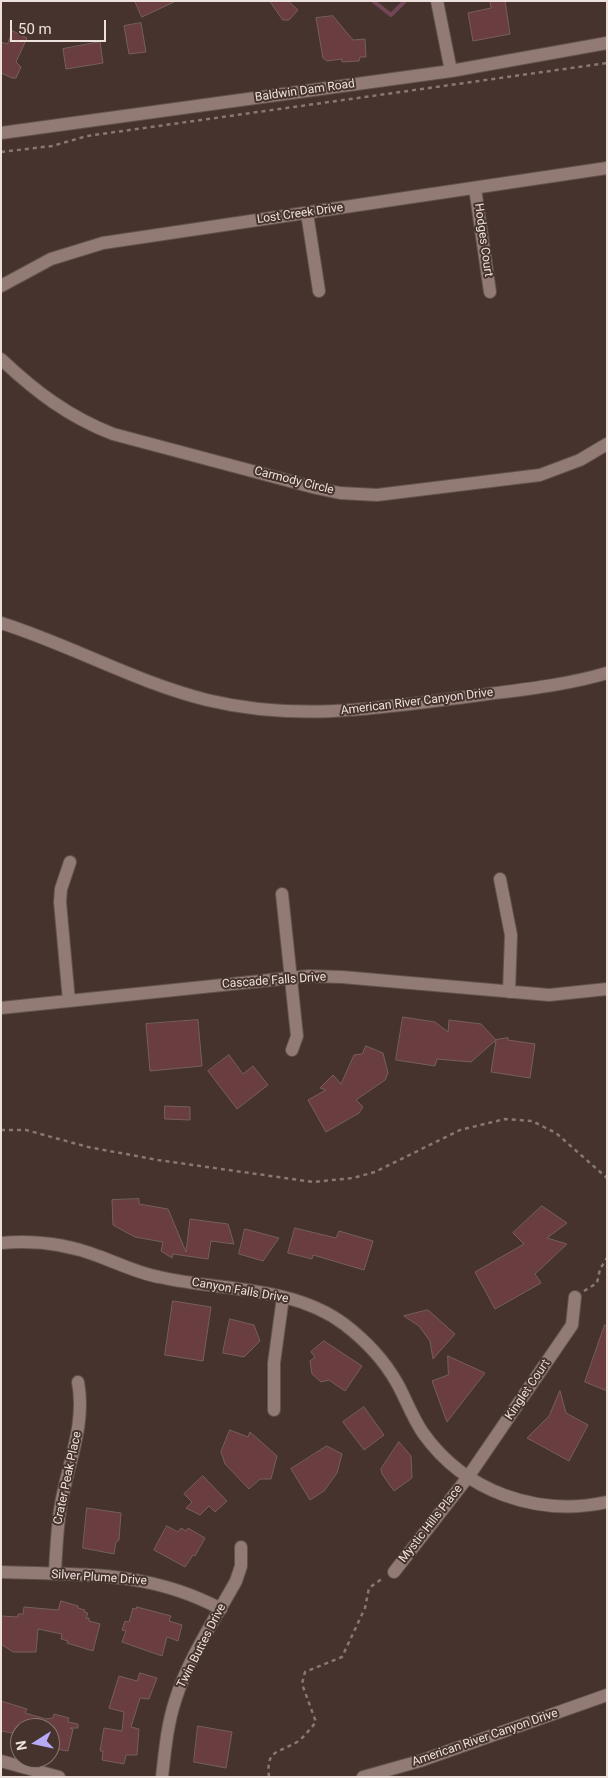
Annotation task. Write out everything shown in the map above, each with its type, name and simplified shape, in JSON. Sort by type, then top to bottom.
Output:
[{"type":"street","points":[[438,1],[452,71]]},
{"type":"street","name":"Baldwin Dam Road","points":[[1,133],[452,71],[607,43]]},
{"type":"street","name":"Lost Creek Drive","points":[[1,286],[34,267],[77,250],[104,243],[607,168]]},
{"type":"street","name":"Hodges Court","points":[[475,188],[490,292]]},
{"type":"street","points":[[307,213],[319,291]]},
{"type":"street","name":"Carmody Circle","points":[[1,360],[48,401],[91,425],[114,434],[340,493],[389,495],[519,479],[561,468],[580,460],[607,444]]},
{"type":"street","name":"American River Canyon Drive","points":[[1,623],[175,690],[206,700],[270,711],[319,713],[368,710],[557,684],[607,673]]},
{"type":"street","points":[[69,1001],[60,902],[70,862]]},
{"type":"street","points":[[500,879],[511,935],[508,992]]},
{"type":"street","points":[[282,894],[297,1036],[292,1050]]},
{"type":"street","name":"Cascade Falls Drive","points":[[1,1008],[291,978],[342,977],[549,995],[607,989]]},
{"type":"street","name":"Canyon Falls Drive","points":[[1,1244],[37,1242],[79,1249],[160,1278],[284,1297],[326,1313],[357,1334],[388,1368],[428,1439],[454,1466],[468,1477],[506,1496],[542,1506],[588,1506],[607,1502]]},
{"type":"street","points":[[274,1410],[274,1363],[284,1297]]},
{"type":"street","name":"Kinglet Court","points":[[468,1477],[572,1325],[575,1297]]},
{"type":"street","name":"Crater Peak Place","points":[[55,1574],[61,1502],[79,1426],[81,1409],[78,1382]]},
{"type":"street","name":"Mystic Hills Place","points":[[394,1572],[468,1477]]},
{"type":"street","name":"Twin Buttes Drive","points":[[162,1777],[166,1740],[176,1700],[184,1677],[221,1609],[238,1573],[241,1547]]},
{"type":"street","name":"Silver Plume Drive","points":[[1,1572],[120,1577],[156,1582],[221,1609]]},
{"type":"street","name":"American River Canyon Drive","points":[[363,1777],[420,1761],[607,1695]]},
{"type":"street","points":[[1,1761],[59,1777]]},
{"type":"path","points":[[1,152],[52,146],[87,136],[607,63]]},
{"type":"path","points":[[1,1130],[26,1130],[88,1147],[158,1160],[314,1182],[353,1178],[374,1172],[460,1130],[504,1119],[532,1122],[556,1133],[607,1178]]},
{"type":"path","points":[[575,1297],[597,1283],[600,1268],[607,1258]]},
{"type":"path","points":[[269,1777],[267,1762],[273,1753],[297,1741],[316,1722],[302,1684],[305,1672],[342,1657],[366,1608],[369,1588],[394,1572]]},
{"type":"building","points":[[135,1],[176,1],[142,17]]},
{"type":"building","points":[[270,1],[288,1],[298,10],[289,20],[283,20]]},
{"type":"building","points":[[490,1],[505,1],[510,34],[473,41],[468,13],[491,8]]},
{"type":"building","points":[[333,16],[353,40],[365,39],[366,57],[360,57],[359,61],[342,62],[342,59],[327,61],[323,58],[316,18]]},
{"type":"building","points":[[141,23],[146,52],[129,54],[124,26]]},
{"type":"building","points":[[13,31],[27,38],[16,62],[21,67],[16,78],[1,73],[1,42],[7,44]]},
{"type":"building","points":[[100,42],[103,63],[66,69],[63,49]]},
{"type":"building","points":[[403,1017],[435,1022],[448,1032],[449,1020],[481,1024],[496,1040],[471,1062],[437,1059],[435,1066],[396,1060]]},
{"type":"building","points":[[198,1020],[202,1066],[150,1071],[146,1024]]},
{"type":"building","points":[[508,1038],[508,1040],[535,1044],[530,1078],[491,1072],[496,1040]]},
{"type":"building","points":[[366,1046],[383,1053],[388,1073],[385,1080],[356,1100],[363,1107],[359,1113],[326,1132],[308,1100],[326,1090],[320,1088],[333,1075],[341,1084],[354,1055],[362,1054]]},
{"type":"building","points":[[229,1055],[243,1074],[253,1066],[268,1085],[237,1109],[208,1071]]},
{"type":"building","points":[[165,1106],[190,1107],[190,1120],[165,1119]]},
{"type":"building","points":[[139,1199],[139,1204],[168,1209],[186,1252],[190,1219],[228,1224],[234,1244],[211,1241],[208,1259],[173,1254],[172,1258],[161,1251],[163,1242],[135,1237],[113,1225],[112,1200]]},
{"type":"building","points":[[542,1206],[567,1223],[547,1238],[567,1244],[535,1274],[541,1283],[495,1309],[475,1272],[524,1244],[513,1233]]},
{"type":"building","points":[[295,1228],[336,1238],[339,1231],[373,1241],[364,1270],[313,1255],[312,1259],[288,1253]]},
{"type":"building","points":[[245,1229],[279,1238],[263,1261],[239,1254]]},
{"type":"building","points":[[173,1301],[211,1307],[203,1361],[165,1355]]},
{"type":"building","points":[[428,1310],[455,1334],[433,1359],[430,1341],[419,1326],[404,1316]]},
{"type":"building","points":[[230,1319],[254,1325],[260,1341],[244,1357],[223,1353]]},
{"type":"building","points":[[605,1325],[607,1326],[607,1391],[585,1382]]},
{"type":"building","points":[[324,1341],[362,1366],[345,1391],[329,1380],[321,1382],[312,1374],[310,1361],[315,1357],[311,1352]]},
{"type":"building","points":[[448,1356],[485,1373],[447,1422],[432,1381],[448,1375]]},
{"type":"building","points":[[560,1391],[566,1413],[588,1425],[569,1461],[527,1438],[549,1416]]},
{"type":"building","points":[[364,1407],[384,1435],[364,1450],[343,1422]]},
{"type":"building","points":[[230,1430],[248,1437],[250,1432],[277,1456],[271,1479],[260,1479],[249,1489],[225,1464],[221,1452]]},
{"type":"building","points":[[399,1442],[411,1456],[412,1478],[394,1491],[382,1474],[381,1469]]},
{"type":"building","points":[[327,1446],[342,1454],[337,1473],[324,1491],[310,1500],[291,1469]]},
{"type":"building","points":[[203,1476],[227,1501],[215,1512],[209,1506],[200,1515],[186,1508],[192,1502],[184,1494]]},
{"type":"building","points":[[87,1508],[121,1513],[119,1540],[116,1542],[114,1554],[83,1548]]},
{"type":"building","points":[[167,1526],[178,1532],[181,1528],[186,1531],[188,1528],[205,1538],[195,1556],[193,1555],[185,1567],[154,1550]]},
{"type":"building","points":[[61,1601],[85,1610],[84,1612],[88,1613],[86,1618],[89,1618],[89,1621],[100,1624],[93,1651],[67,1643],[68,1641],[61,1639],[62,1634],[38,1629],[36,1652],[13,1652],[1,1644],[1,1616],[18,1617],[18,1614],[23,1614],[24,1607],[58,1610]]},
{"type":"building","points":[[137,1607],[171,1616],[169,1621],[182,1625],[178,1641],[167,1637],[162,1656],[122,1642],[126,1631],[122,1630],[125,1621],[129,1622],[133,1608],[136,1609]]},
{"type":"building","points":[[140,1673],[157,1678],[149,1699],[140,1698],[131,1727],[139,1729],[137,1755],[126,1755],[124,1764],[102,1760],[103,1751],[100,1751],[104,1728],[122,1731],[124,1712],[109,1708],[119,1676],[137,1681]]},
{"type":"building","points":[[1,1701],[27,1709],[25,1713],[42,1718],[10,1718],[10,1732],[1,1731]]},
{"type":"building","points":[[54,1714],[69,1718],[68,1722],[78,1724],[78,1728],[70,1728],[73,1729],[68,1751],[60,1750],[60,1718],[53,1718]]},
{"type":"building","points":[[198,1726],[232,1732],[226,1768],[194,1762]]},
{"type":"waterway","points":[[373,1],[391,15],[405,1]]}]
